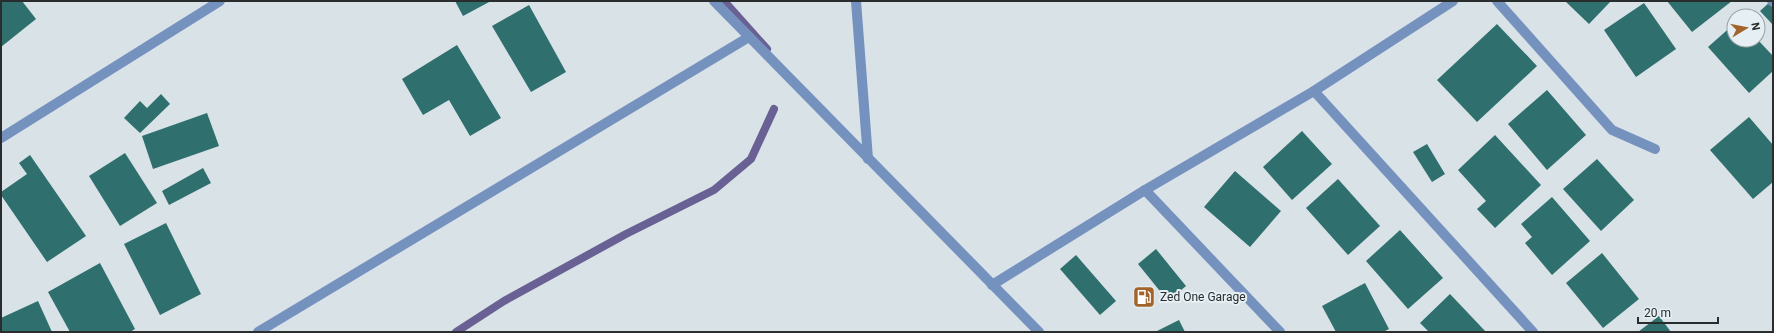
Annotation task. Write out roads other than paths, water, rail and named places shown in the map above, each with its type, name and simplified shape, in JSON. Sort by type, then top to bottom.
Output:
[{"type":"street","points":[[1,138],[220,1]]},
{"type":"street","points":[[714,1],[1039,332]]},
{"type":"street","points":[[856,1],[868,159]]},
{"type":"street","points":[[992,285],[1145,190],[1314,91],[1453,1]]},
{"type":"street","points":[[1497,1],[1612,130],[1655,149]]},
{"type":"street","points":[[258,332],[749,38]]},
{"type":"street","points":[[1314,91],[1533,332]]},
{"type":"street","points":[[1145,190],[1280,332]]},
{"type":"waterway","points":[[724,1],[767,49]]},
{"type":"waterway","points":[[456,332],[504,301],[626,234],[714,190],[751,159],[774,109]]},
{"type":"place","name":"Zed One Garage","points":[[1144,297]]}]
